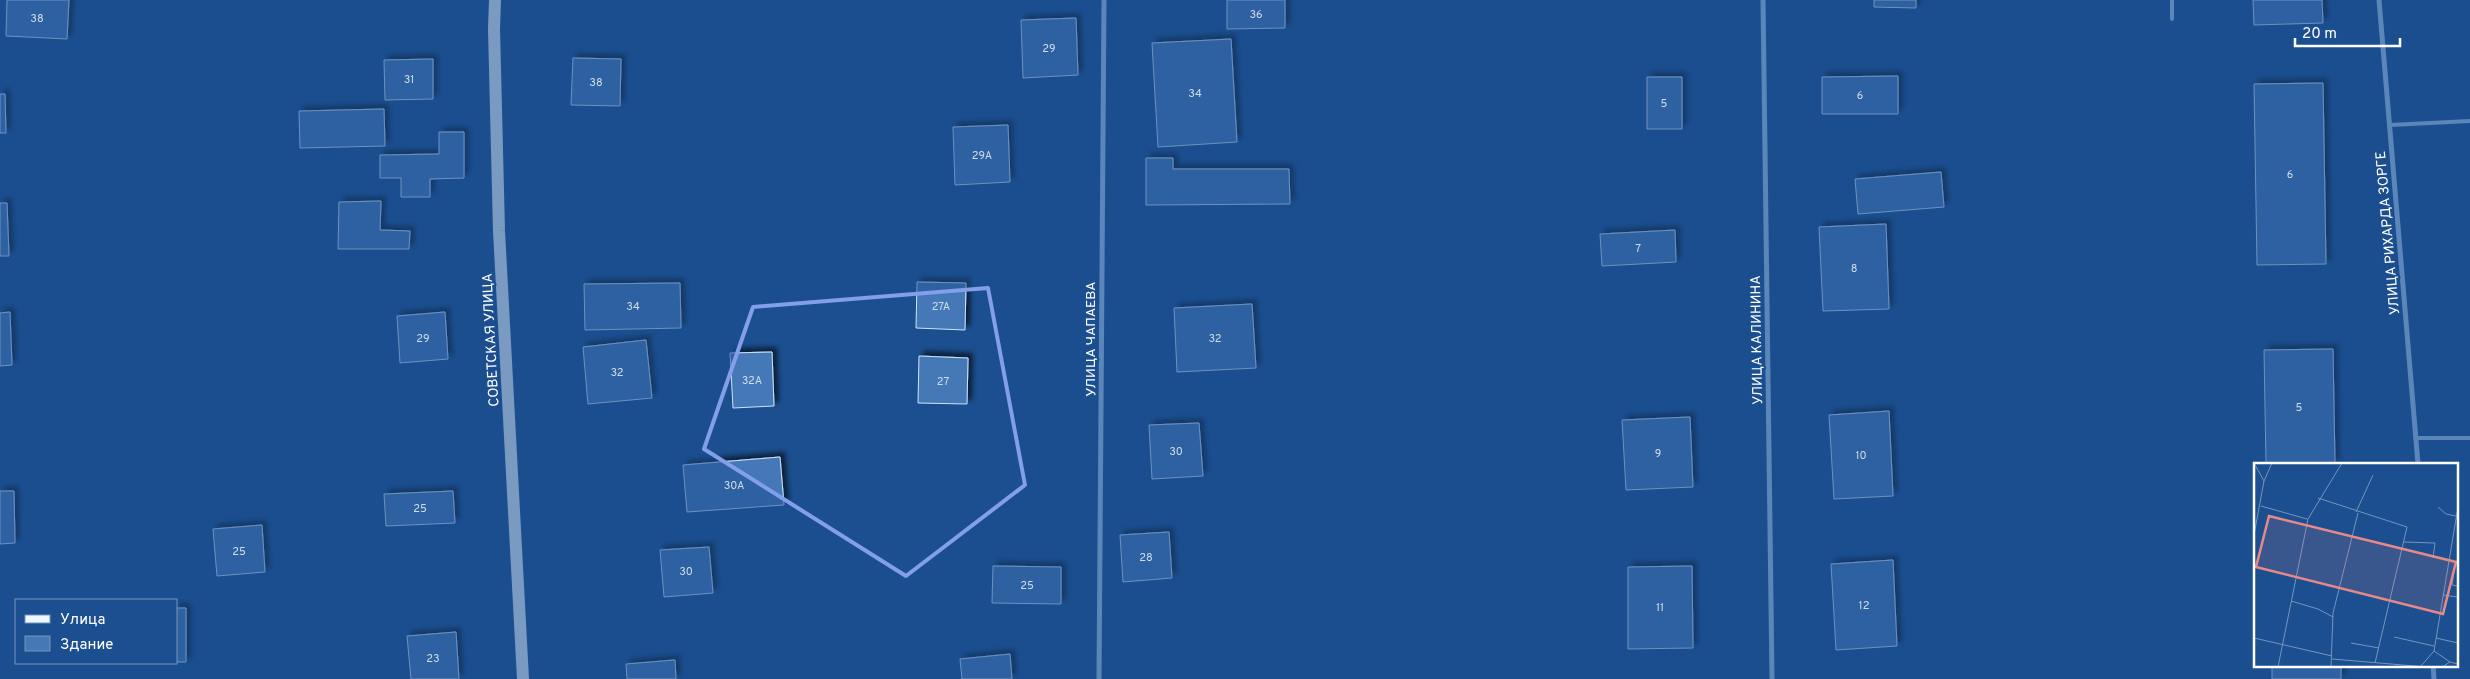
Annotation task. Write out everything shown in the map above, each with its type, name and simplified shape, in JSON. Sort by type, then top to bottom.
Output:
[{"type":"main road","name":"СОВЕТСКАЯ УЛИЦА","points":[[495,0],[494,29],[499,231],[523,679]]},
{"type":"street","name":"УЛИЦА ЧАПАЕВА","points":[[1099,679],[1104,0]]},
{"type":"street","name":"УЛИЦА КАЛИНИНА","points":[[1763,0],[1772,679]]},
{"type":"street","name":"УЛИЦА РИХАРДА ЗОРГЕ","points":[[2379,0],[2418,463]]},
{"type":"street","points":[[2433,666],[2434,679]]},
{"type":"lane","points":[[2172,0],[2172,19]]},
{"type":"lane","points":[[2390,125],[2470,121]]},
{"type":"lane","points":[[2416,438],[2470,438]]},
{"type":"highlighted area","points":[[988,288],[1025,485],[906,576],[704,449],[753,307]]},
{"type":"building","points":[[7,0],[69,0],[67,39],[6,36]]},
{"type":"building","points":[[1227,0],[1285,0],[1285,28],[1227,29]]},
{"type":"building","points":[[1874,0],[1916,0],[1916,8],[1874,7]]},
{"type":"building","points":[[2253,0],[2322,0],[2323,23],[2254,25]]},
{"type":"building","points":[[1076,18],[1078,75],[1023,78],[1021,20]]},
{"type":"building","points":[[1231,39],[1237,142],[1158,147],[1152,43]]},
{"type":"building","points":[[573,58],[621,59],[620,106],[571,105]]},
{"type":"building","points":[[433,59],[433,99],[385,100],[384,60]]},
{"type":"building","points":[[1898,76],[1898,114],[1822,114],[1822,77]]},
{"type":"building","points":[[1647,77],[1682,77],[1682,129],[1647,129]]},
{"type":"building","points":[[2323,83],[2326,264],[2257,265],[2254,84]]},
{"type":"building","points":[[0,94],[5,94],[6,133],[0,133]]},
{"type":"building","points":[[384,109],[385,146],[300,148],[299,111]]},
{"type":"building","points":[[1008,125],[1010,182],[955,185],[953,127]]},
{"type":"building","points":[[439,132],[464,132],[464,178],[430,179],[430,197],[401,197],[401,178],[380,178],[380,155],[439,154]]},
{"type":"building","points":[[1146,158],[1173,158],[1173,169],[1289,169],[1290,204],[1146,205]]},
{"type":"building","points":[[1941,172],[1944,207],[1858,214],[1855,179]]},
{"type":"building","points":[[381,201],[380,230],[410,231],[409,249],[338,249],[339,202]]},
{"type":"building","points":[[0,203],[7,203],[9,256],[0,256]]},
{"type":"building","points":[[1886,224],[1889,309],[1823,311],[1819,227]]},
{"type":"building","points":[[1675,230],[1676,262],[1602,266],[1600,234]]},
{"type":"building","points":[[917,282],[966,283],[965,330],[916,328]]},
{"type":"building","points":[[680,283],[681,328],[585,330],[584,284]]},
{"type":"building","points":[[1252,304],[1256,368],[1177,372],[1174,308]]},
{"type":"building","points":[[10,312],[12,365],[0,366],[0,313]]},
{"type":"building","points":[[445,312],[448,359],[400,363],[397,316]]},
{"type":"building","points":[[646,340],[652,398],[588,404],[583,347]]},
{"type":"building","points":[[2333,349],[2335,463],[2266,463],[2264,350]]},
{"type":"building","points":[[772,352],[774,406],[733,408],[730,353]]},
{"type":"building","points":[[919,356],[968,358],[967,404],[918,403]]},
{"type":"building","points":[[1889,411],[1893,496],[1834,499],[1829,415]]},
{"type":"building","points":[[1690,417],[1693,487],[1626,490],[1622,420]]},
{"type":"building","points":[[1199,423],[1203,476],[1152,479],[1149,425]]},
{"type":"building","points":[[780,457],[784,505],[687,512],[683,465]]},
{"type":"building","points":[[0,491],[14,491],[15,543],[0,544]]},
{"type":"building","points":[[453,491],[455,523],[386,526],[384,494]]},
{"type":"building","points":[[262,525],[265,572],[217,576],[213,529]]},
{"type":"building","points":[[1169,532],[1172,578],[1123,582],[1120,535]]},
{"type":"building","points":[[709,547],[713,593],[664,597],[660,550]]},
{"type":"building","points":[[1893,560],[1897,646],[1836,650],[1831,564]]},
{"type":"building","points":[[993,566],[1061,567],[1061,604],[992,603]]},
{"type":"building","points":[[1692,566],[1693,648],[1628,649],[1628,567]]},
{"type":"building","points":[[178,608],[186,608],[186,662],[178,662]]},
{"type":"building","points":[[456,632],[459,679],[411,679],[407,636]]},
{"type":"building","points":[[1010,654],[1012,679],[962,679],[960,659]]},
{"type":"building","points":[[675,660],[676,679],[627,679],[626,664]]},
{"type":"building","points":[[2272,666],[2341,666],[2341,679],[2272,679]]}]
